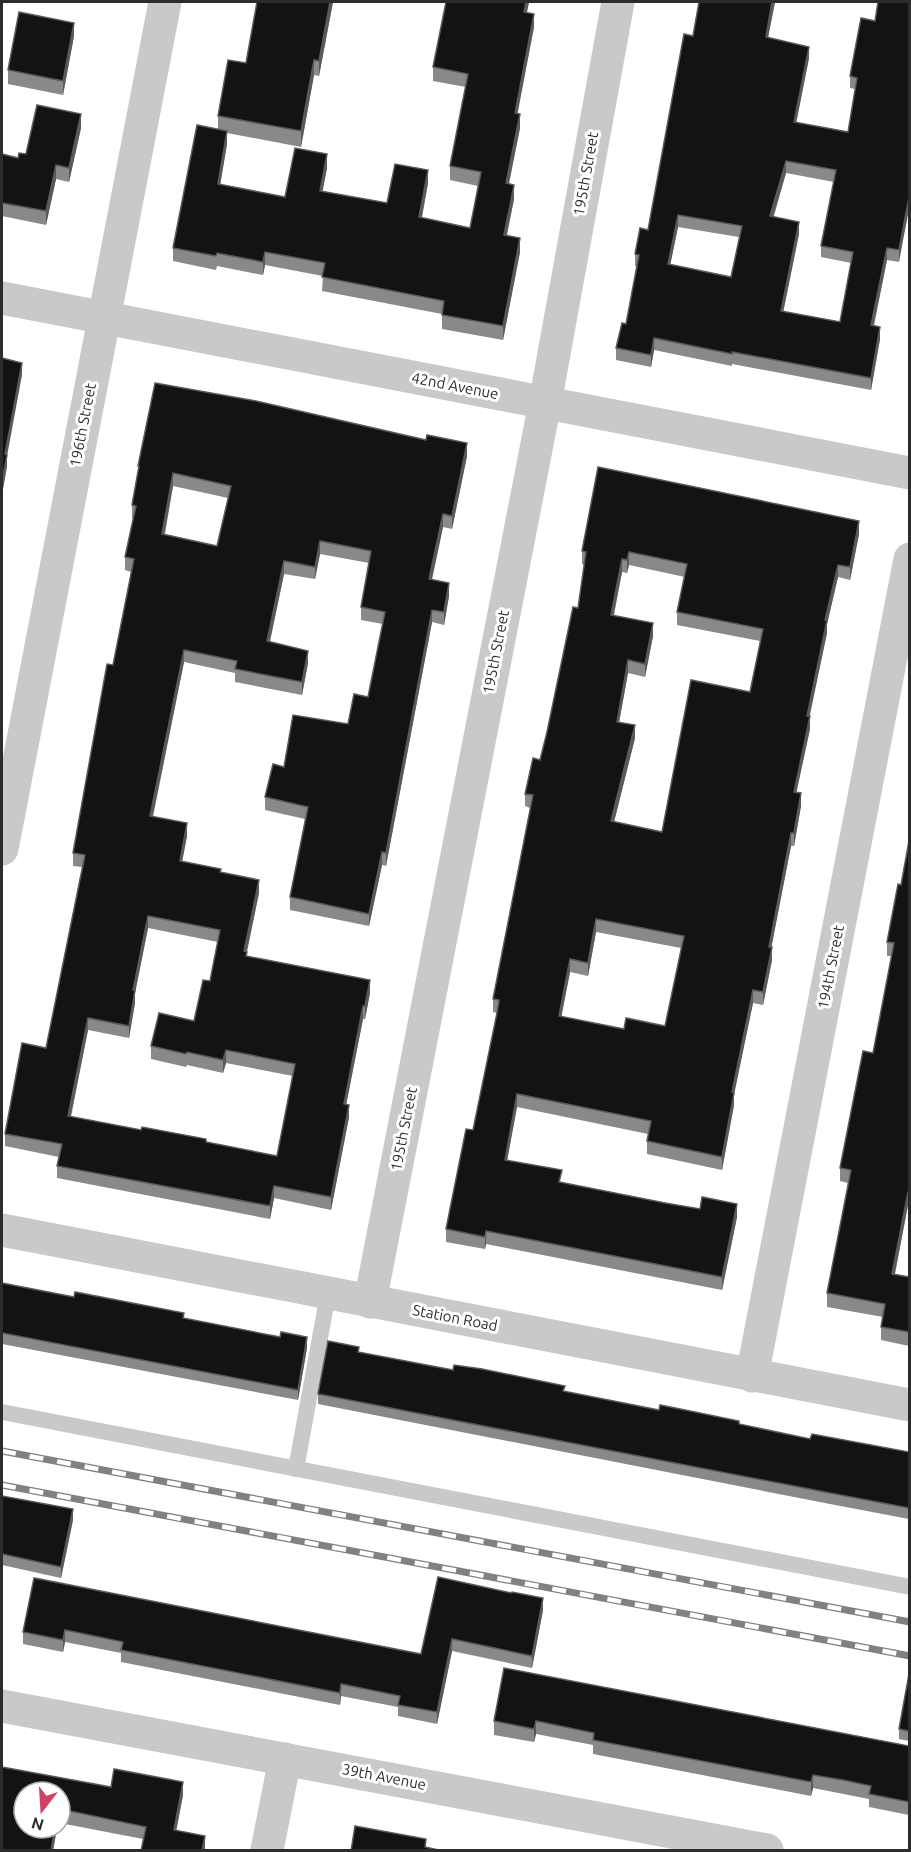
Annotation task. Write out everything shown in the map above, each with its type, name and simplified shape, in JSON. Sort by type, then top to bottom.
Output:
[{"type":"street","name":"196th Street","points":[[2,849],[165,2]]},
{"type":"street","name":"195th Street","points":[[370,1302],[544,403],[618,2]]},
{"type":"street","name":"42nd Avenue","points":[[2,298],[909,473]]},
{"type":"street","name":"194th Street","points":[[752,1376],[909,559]]},
{"type":"street","name":"Station Road","points":[[2,1230],[909,1405]]},
{"type":"street","name":"39th Avenue","points":[[2,1706],[285,1759],[663,1841],[767,1851]]},
{"type":"street","points":[[267,1851],[285,1759]]},
{"type":"lane","points":[[296,1469],[328,1294]]},
{"type":"lane","points":[[2,1412],[909,1587]]},
{"type":"building","points":[[257,2],[330,2],[319,61],[314,60],[301,131],[218,116],[228,60],[246,63]]},
{"type":"building","points":[[446,2],[526,2],[524,12],[534,14],[515,113],[520,114],[506,183],[514,185],[504,235],[520,238],[503,326],[442,315],[444,301],[322,277],[325,263],[265,252],[263,262],[217,253],[216,256],[173,248],[197,125],[227,131],[218,184],[285,197],[295,148],[327,154],[320,191],[387,203],[395,164],[428,170],[419,217],[470,228],[481,172],[450,166],[468,74],[433,67]]},
{"type":"building","points":[[699,2],[772,2],[766,37],[809,47],[794,122],[848,132],[857,78],[850,76],[861,18],[875,21],[878,2],[909,2],[909,197],[899,250],[887,248],[871,325],[880,327],[871,378],[654,338],[651,355],[616,348],[622,323],[626,324],[639,255],[635,254],[640,228],[648,230],[684,34],[693,36]],"holes":[[[786,161],[836,170],[821,246],[853,252],[840,322],[781,311],[799,222],[770,216]],[[678,215],[742,226],[731,277],[668,264]]]},
{"type":"building","points":[[19,12],[74,23],[63,81],[8,70]]},
{"type":"building","points":[[37,105],[81,114],[69,168],[56,165],[46,211],[2,203],[2,154],[18,158],[19,153],[26,154]]},
{"type":"building","points":[[2,358],[22,363],[2,482]]},
{"type":"building","points":[[155,383],[256,401],[426,440],[427,435],[467,443],[452,516],[443,514],[429,579],[449,583],[444,612],[432,610],[386,853],[382,852],[369,914],[290,897],[308,807],[265,797],[273,764],[284,767],[293,715],[348,724],[354,694],[368,697],[385,612],[361,607],[371,551],[320,541],[315,567],[284,561],[267,641],[308,651],[302,682],[235,669],[237,661],[184,650],[150,816],[187,823],[180,861],[221,869],[220,872],[259,880],[244,951],[247,952],[246,956],[370,980],[344,1104],[349,1105],[331,1197],[274,1186],[270,1206],[57,1166],[62,1144],[5,1134],[22,1043],[46,1048],[85,855],[73,853],[107,664],[113,665],[134,559],[125,557],[136,506],[132,505]],"holes":[[[173,473],[231,486],[217,546],[162,534]],[[148,916],[220,930],[210,981],[203,980],[194,1021],[159,1013],[151,1046],[223,1060],[226,1050],[295,1064],[277,1156],[206,1142],[206,1139],[142,1127],[141,1130],[68,1116],[88,1018],[129,1026],[135,990],[133,990]]]},
{"type":"building","points":[[598,467],[859,521],[850,567],[838,565],[825,620],[827,620],[807,716],[810,716],[794,792],[801,793],[794,833],[791,833],[769,947],[772,947],[763,992],[753,990],[732,1092],[734,1093],[722,1157],[647,1141],[651,1121],[517,1094],[505,1160],[562,1170],[559,1182],[665,1203],[700,1209],[702,1197],[737,1204],[722,1277],[486,1231],[485,1237],[446,1229],[466,1129],[473,1130],[497,1013],[499,1000],[493,999],[533,795],[525,794],[533,758],[540,760],[573,607],[578,608],[586,552],[582,551]],"holes":[[[629,552],[687,564],[677,612],[763,629],[750,692],[691,680],[662,832],[611,821],[635,725],[617,722],[628,660],[645,664],[653,623],[611,615],[622,559],[627,560]],[[596,919],[684,936],[665,1026],[626,1018],[624,1029],[559,1016],[570,959],[588,963]]]},
{"type":"building","points":[[909,841],[909,1192],[892,1274],[909,1277],[909,1332],[881,1327],[885,1304],[827,1293],[851,1170],[840,1168],[863,1051],[873,1053],[894,943],[887,942]]},
{"type":"building","points":[[2,1283],[74,1297],[75,1292],[184,1313],[183,1318],[280,1337],[281,1332],[307,1337],[298,1390],[2,1333]]},
{"type":"building","points":[[328,1341],[359,1347],[358,1352],[453,1370],[454,1365],[482,1369],[565,1386],[563,1391],[659,1410],[660,1405],[739,1421],[739,1424],[810,1439],[812,1434],[909,1452],[909,1508],[318,1394]]},
{"type":"building","points":[[2,1496],[73,1509],[61,1567],[2,1554]]},
{"type":"building","points":[[438,1577],[543,1598],[532,1656],[452,1639],[437,1712],[398,1705],[400,1696],[341,1684],[340,1693],[121,1650],[123,1642],[65,1630],[63,1640],[23,1632],[34,1578],[421,1654]]},
{"type":"building","points":[[504,1668],[909,1746],[909,1802],[869,1794],[871,1786],[843,1780],[813,1775],[811,1782],[593,1740],[594,1733],[536,1721],[534,1729],[494,1721]]},
{"type":"building","points":[[909,1674],[909,1731],[899,1729]]},
{"type":"building","points":[[2,1767],[111,1787],[114,1769],[183,1782],[174,1830],[205,1836],[202,1851],[141,1851],[146,1827],[72,1812],[72,1780],[12,1780],[12,1840],[53,1840],[51,1851],[2,1851]]},
{"type":"building","points":[[355,1826],[426,1839],[425,1847],[443,1851],[351,1851]]},
{"type":"railway","points":[[2,1451],[910,1622]]},
{"type":"railway","points":[[2,1485],[910,1656]]}]
